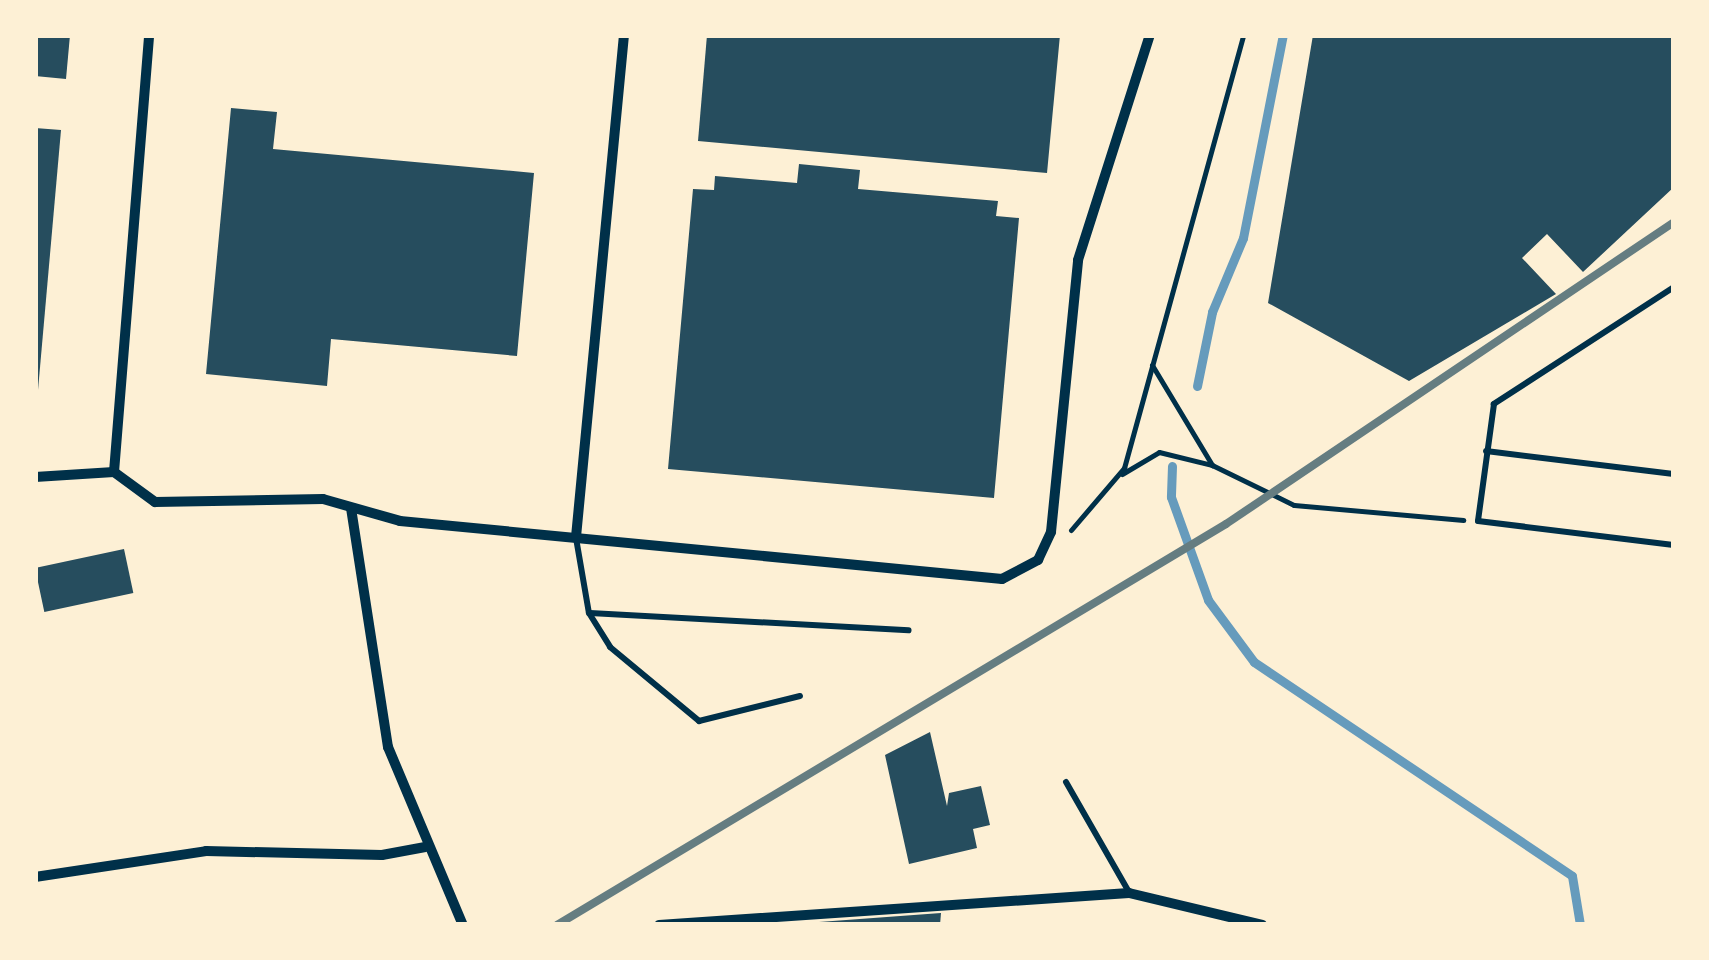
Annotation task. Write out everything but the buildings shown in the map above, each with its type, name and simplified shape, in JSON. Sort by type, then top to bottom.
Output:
[{"type":"street","points":[[114,472],[149,35]]},
{"type":"street","points":[[576,537],[624,35]]},
{"type":"street","points":[[35,477],[114,472],[155,502],[324,499],[351,508],[576,537],[966,582],[1002,579],[1038,560],[1051,532],[1078,260],[1150,35]]},
{"type":"street","points":[[351,508],[380,713],[425,847],[463,925]]},
{"type":"street","points":[[35,877],[206,851],[382,855],[425,847]]},
{"type":"street","points":[[659,925],[1130,894],[1262,925]]},
{"type":"lane","points":[[1674,287],[1494,404],[1478,521],[1674,545]]},
{"type":"lane","points":[[1486,451],[1674,474]]},
{"type":"lane","points":[[576,537],[589,612],[610,648],[699,721],[800,696]]},
{"type":"lane","points":[[589,612],[909,630]]},
{"type":"lane","points":[[1066,782],[1130,894]]},
{"type":"path","points":[[1120,475],[1243,35]]},
{"type":"path","points":[[1152,365],[1212,465]]},
{"type":"path","points":[[1066,535],[1120,475],[1159,452],[1212,465],[1294,505],[1478,521]]},
{"type":"waterway","points":[[1197,386],[1212,312],[1243,238],[1283,35]]},
{"type":"waterway","points":[[1172,466],[1171,497],[1208,600],[1254,662],[1572,876],[1580,925]]},
{"type":"railway","points":[[557,925],[1226,524],[1674,222]]}]
